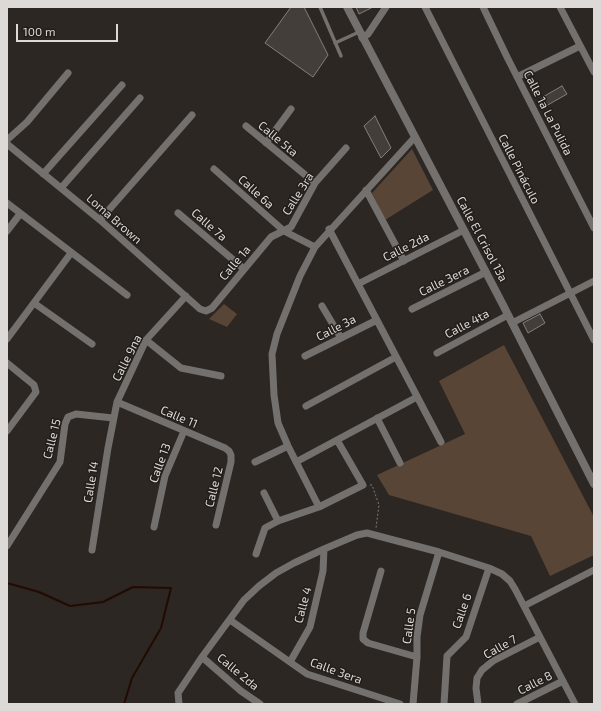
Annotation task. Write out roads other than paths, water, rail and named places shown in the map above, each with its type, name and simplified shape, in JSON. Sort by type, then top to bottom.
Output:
[{"type":"street","name":"Calle El Crisol 13a","points":[[347,7],[486,272],[594,484]]},
{"type":"street","points":[[361,35],[368,34],[386,7]]},
{"type":"street","name":"Calle Pináculo","points":[[425,7],[594,340]]},
{"type":"street","name":"Calle 1a La Pulida","points":[[483,7],[594,228]]},
{"type":"street","points":[[560,7],[594,72]]},
{"type":"street","points":[[517,77],[580,46]]},
{"type":"street","points":[[7,140],[27,122],[68,73]]},
{"type":"street","points":[[43,174],[122,84]]},
{"type":"street","points":[[61,188],[140,98]]},
{"type":"street","points":[[266,143],[291,109]]},
{"type":"street","points":[[100,220],[192,115]]},
{"type":"street","name":"Calle 5ta","points":[[246,126],[315,183]]},
{"type":"street","points":[[319,507],[278,423],[274,395],[272,354],[277,334],[300,276],[315,246],[415,137]]},
{"type":"street","name":"Loma Brown","points":[[7,144],[100,220],[200,309],[206,311]]},
{"type":"street","name":"Calle 3ra","points":[[284,231],[291,227],[315,183],[346,148]]},
{"type":"street","name":"Calle 6a","points":[[214,169],[284,231],[315,246]]},
{"type":"street","points":[[366,190],[404,261]]},
{"type":"street","points":[[7,203],[127,295]]},
{"type":"street","name":"Calle 7a","points":[[178,213],[244,270]]},
{"type":"street","points":[[7,231],[20,214]]},
{"type":"street","points":[[329,229],[441,442]]},
{"type":"street","name":"Calle 2da","points":[[358,284],[464,230]]},
{"type":"street","name":"Calle 1a","points":[[206,311],[212,308],[271,237],[284,231]]},
{"type":"street","points":[[7,339],[71,253]]},
{"type":"street","name":"Calle 3era","points":[[412,309],[486,272]]},
{"type":"street","points":[[512,323],[594,281]]},
{"type":"street","name":"Calle 9na","points":[[113,418],[117,402],[146,340],[186,296]]},
{"type":"street","points":[[34,303],[92,344]]},
{"type":"street","points":[[322,306],[341,338]]},
{"type":"street","name":"Calle 4ta","points":[[437,353],[508,315]]},
{"type":"street","name":"Calle 3a","points":[[305,356],[377,320]]},
{"type":"street","points":[[146,340],[181,368],[221,376]]},
{"type":"street","points":[[306,406],[396,357]]},
{"type":"street","points":[[7,363],[34,384],[36,392],[7,431]]},
{"type":"street","points":[[296,462],[417,397]]},
{"type":"street","name":"Calle 11","points":[[117,402],[225,448],[231,455]]},
{"type":"street","name":"Calle 15","points":[[7,546],[60,462],[65,424],[68,417],[76,414],[113,418]]},
{"type":"street","name":"Calle 14","points":[[92,550],[113,418]]},
{"type":"street","points":[[377,418],[400,463]]},
{"type":"street","name":"Calle 13","points":[[154,527],[165,476],[184,431]]},
{"type":"street","points":[[256,554],[265,528],[278,521],[319,507],[363,486],[337,440]]},
{"type":"street","points":[[255,462],[288,446]]},
{"type":"street","name":"Calle 12","points":[[216,525],[231,462],[231,455]]},
{"type":"street","points":[[264,493],[278,521]]},
{"type":"street","points":[[178,702],[178,693],[202,657],[244,600],[276,573],[294,562],[324,548],[357,535],[367,533],[439,552],[489,568],[502,574],[510,581],[575,704]]},
{"type":"street","name":"Calle 4","points":[[290,662],[310,627],[323,571],[324,548]]},
{"type":"street","name":"Calle 5","points":[[413,704],[417,637],[420,615],[439,552]]},
{"type":"street","name":"Calle 6","points":[[444,704],[447,656],[466,637],[489,568]]},
{"type":"street","points":[[524,606],[594,570]]},
{"type":"street","points":[[381,571],[363,633],[363,639],[368,643],[417,657]]},
{"type":"street","name":"Calle 3era","points":[[230,620],[307,674],[400,704]]},
{"type":"street","name":"Calle 7","points":[[478,704],[476,688],[477,678],[482,670],[494,661],[540,638]]},
{"type":"street","name":"Calle 2da","points":[[202,657],[241,691],[260,704]]},
{"type":"street","name":"Calle 8","points":[[517,704],[563,681]]},
{"type":"lane","points":[[320,7],[341,56]]},
{"type":"lane","points":[[335,43],[361,35]]},
{"type":"waterway","points":[[7,583],[39,592],[70,606],[103,602],[133,587],[171,588],[161,628],[132,678],[124,704]]}]
